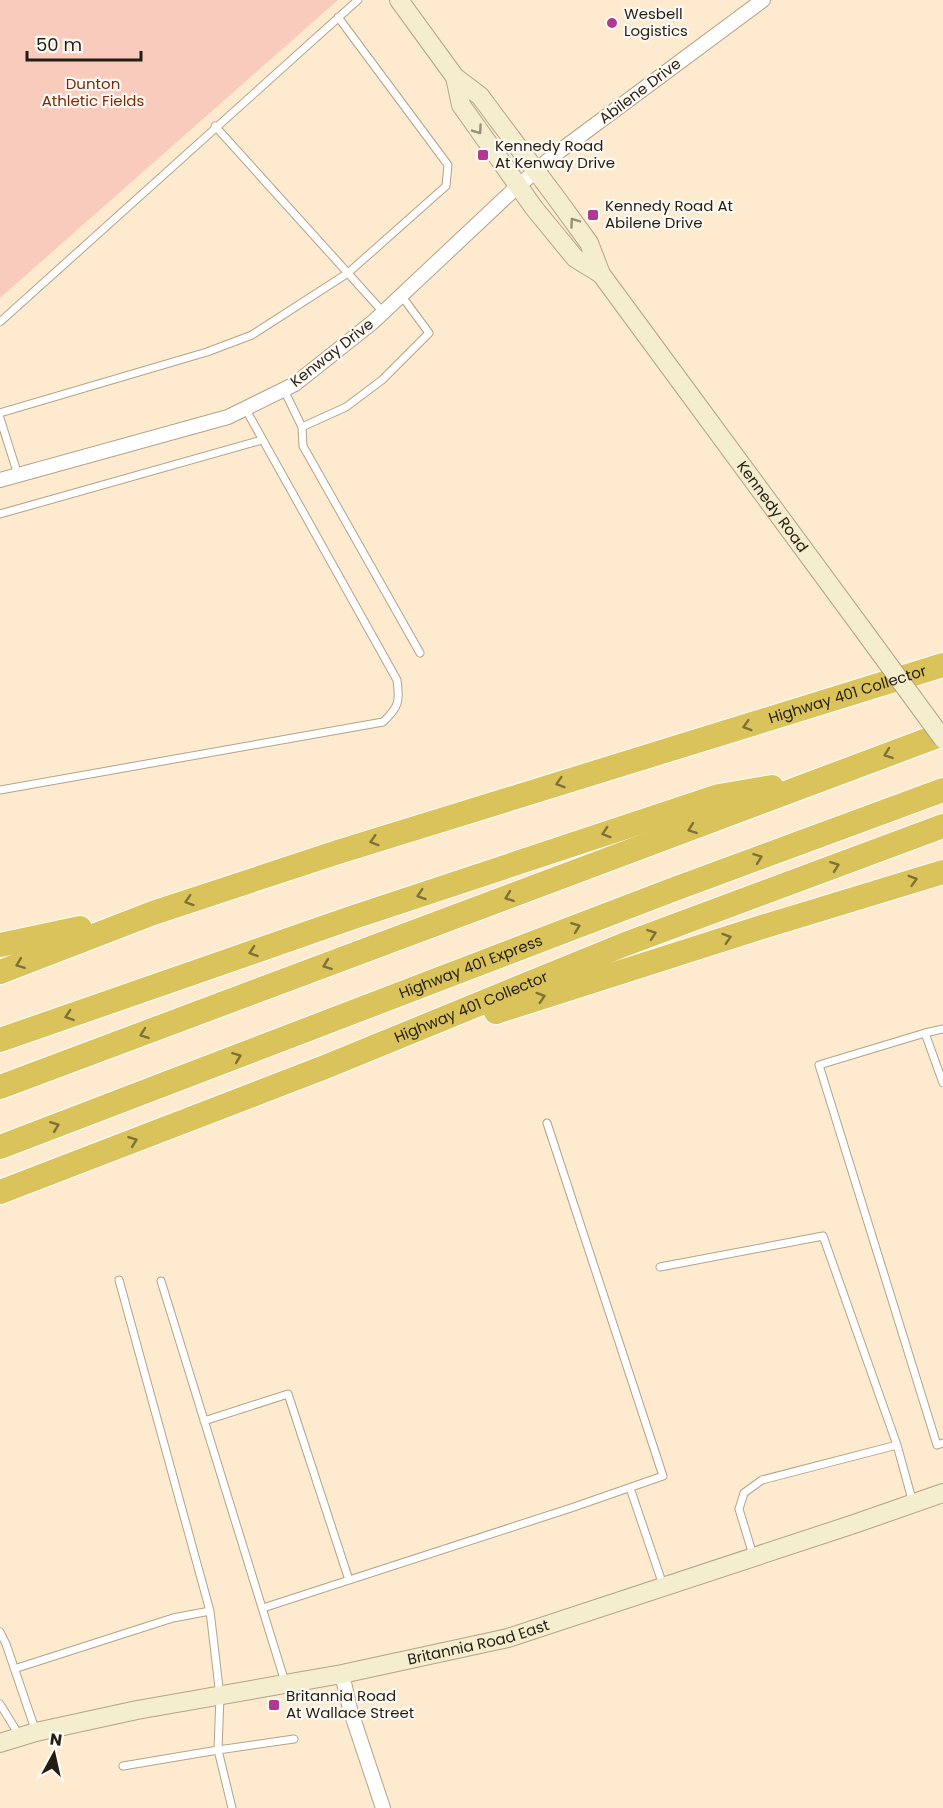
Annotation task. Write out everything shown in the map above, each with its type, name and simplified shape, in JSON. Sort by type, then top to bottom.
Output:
[{"type":"highway","name":"Highway 401 Collector","points":[[0,972],[153,913],[338,852],[943,665]]},
{"type":"highway","points":[[0,1088],[943,734]]},
{"type":"highway","points":[[0,1040],[348,919],[719,796],[825,777]]},
{"type":"highway","name":"Highway 401 Express","points":[[0,1147],[672,890],[943,790]]},
{"type":"highway","name":"Highway 401 Collector","points":[[0,1192],[325,1066],[623,945],[943,826]]},
{"type":"highway","points":[[325,1066],[943,872]]},
{"type":"highway","points":[[0,945],[153,913]]},
{"type":"main road","name":"Kennedy Road","points":[[399,0],[455,77],[480,96],[536,171],[589,243],[600,274],[943,739]]},
{"type":"main road","name":"Kennedy Road","points":[[455,77],[461,105],[519,186],[576,258],[600,274]]},
{"type":"main road","name":"Britannia Road East","points":[[0,1743],[29,1734],[137,1710],[342,1674],[507,1638],[943,1493]]},
{"type":"street","name":"Abilene Drive","points":[[519,186],[763,0]]},
{"type":"street","name":"Kenway Drive","points":[[0,480],[228,417],[284,390],[383,312],[519,186]]},
{"type":"street","points":[[342,1674],[350,1709],[382,1808]]},
{"type":"lane","points":[[0,322],[215,126],[358,0]]},
{"type":"lane","points":[[18,475],[0,415],[207,352],[252,335],[348,273],[446,186],[448,165],[338,18]]},
{"type":"lane","points":[[215,126],[383,312]]},
{"type":"lane","points":[[302,427],[346,407],[382,380],[429,333],[401,295]]},
{"type":"lane","points":[[284,390],[302,427],[303,446],[420,653]]},
{"type":"lane","points":[[0,790],[382,722],[393,713],[399,699],[397,680],[245,408]]},
{"type":"lane","points":[[0,513],[262,440]]},
{"type":"lane","points":[[943,1029],[819,1065],[937,1445],[943,1443]]},
{"type":"lane","points":[[925,1033],[943,1083]]},
{"type":"lane","points":[[263,1608],[663,1476],[547,1123]]},
{"type":"lane","points":[[660,1267],[823,1236],[897,1445],[913,1504]]},
{"type":"lane","points":[[119,1280],[210,1611],[220,1696],[218,1750],[232,1808]]},
{"type":"lane","points":[[160,1281],[286,1684]]},
{"type":"lane","points":[[204,1421],[288,1394],[349,1580]]},
{"type":"lane","points":[[754,1557],[739,1509],[744,1493],[762,1480],[897,1445]]},
{"type":"lane","points":[[630,1488],[663,1587]]},
{"type":"lane","points":[[14,1669],[173,1618],[210,1611]]},
{"type":"lane","points":[[0,1632],[14,1669],[29,1734]]},
{"type":"lane","points":[[0,1704],[29,1734]]},
{"type":"lane","points":[[123,1766],[294,1739]]},
{"type":"green space","name":"Dunton Athletic Fields","points":[[0,0],[338,0],[0,298]]},
{"type":"place","name":"Wesbell Logistics","points":[[612,23]]},
{"type":"place","name":"Kennedy Road At Kenway Drive","points":[[483,155]]},
{"type":"place","name":"Kennedy Road At Abilene Drive","points":[[593,215]]},
{"type":"place","name":"Britannia Road At Wallace Street","points":[[274,1705]]}]
